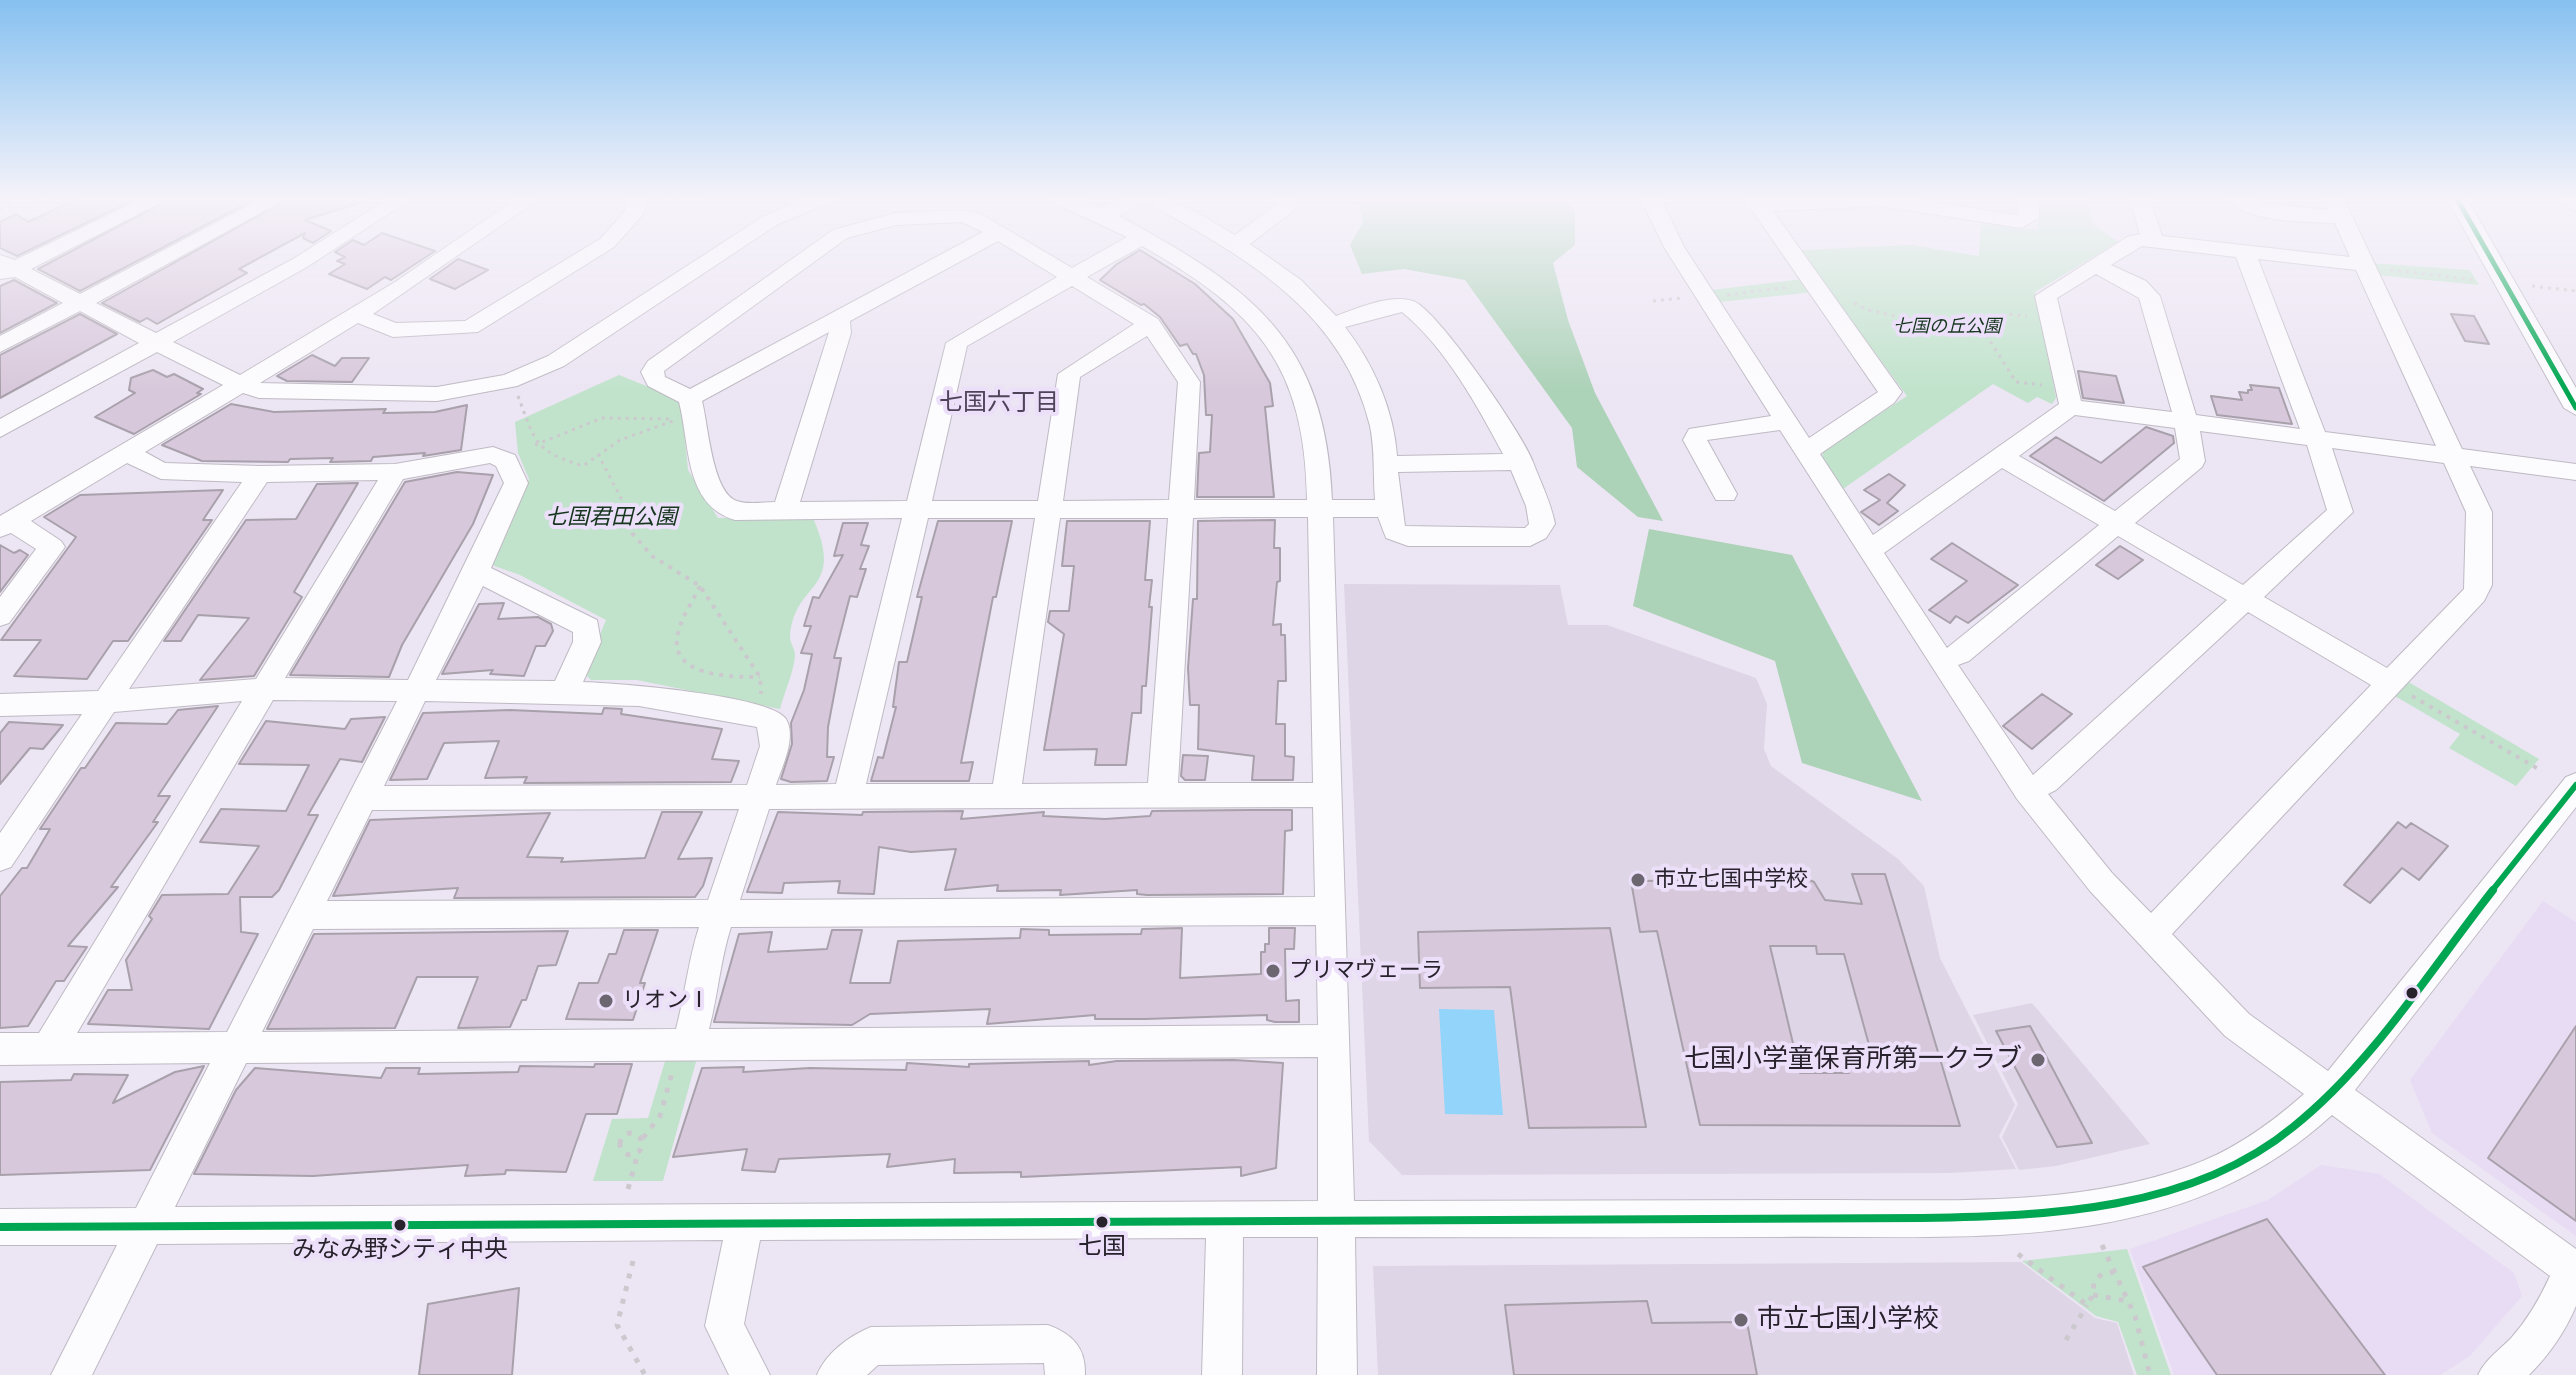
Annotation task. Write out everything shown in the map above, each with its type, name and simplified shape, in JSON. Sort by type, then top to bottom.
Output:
[{"type":"street","points":[[0,345],[159,261]]},
{"type":"street","points":[[0,429],[303,261]]},
{"type":"street","points":[[6,525],[444,261]]},
{"type":"street","points":[[357,315],[393,330],[470,327],[577,261]]},
{"type":"street","points":[[5,269],[81,303],[239,385],[287,394],[437,394],[509,381],[556,361],[709,261]]},
{"type":"street","points":[[690,398],[656,381],[652,372],[656,366],[802,261]]},
{"type":"street","points":[[690,398],[945,261]]},
{"type":"street","points":[[1043,261],[1150,324],[1189,382],[1162,795]]},
{"type":"street","points":[[848,798],[957,343],[1100,261]]},
{"type":"street","points":[[1185,261],[1235,295],[1274,336],[1305,389],[1317,434],[1335,1041],[1337,1375]]},
{"type":"street","points":[[1262,261],[1312,298],[1362,371],[1374,399],[1388,464],[1390,508],[1395,532],[1408,537],[1530,537],[1540,529],[1542,523],[1537,495],[1521,462],[1448,349],[1414,309],[1397,305],[1332,324]]},
{"type":"street","points":[[1684,261],[2027,790],[2150,935],[2237,1025],[2574,1271],[2550,1321],[2513,1364],[2498,1375]]},
{"type":"street","points":[[1798,261],[1890,392],[1886,398],[1807,451]]},
{"type":"street","points":[[2068,398],[2050,319],[2048,294],[2101,261]]},
{"type":"street","points":[[2027,790],[2046,782],[2249,599],[2340,512],[2340,504],[2248,261]]},
{"type":"street","points":[[2329,261],[2364,265]]},
{"type":"street","points":[[2150,935],[2478,590],[2481,521],[2362,261]]},
{"type":"street","points":[[2492,261],[2576,408]]},
{"type":"street","points":[[1941,661],[1959,654],[2193,461],[2186,421],[2149,296],[2138,286],[2095,265]]},
{"type":"street","points":[[1235,295],[1284,276]]},
{"type":"street","points":[[785,510],[840,333],[839,319]]},
{"type":"street","points":[[1006,795],[1069,374],[1150,324]]},
{"type":"street","points":[[690,398],[702,469],[721,504],[735,511],[1390,508]]},
{"type":"street","points":[[2068,398],[2186,421],[2576,472]]},
{"type":"street","points":[[1870,550],[2001,456],[2068,398]]},
{"type":"street","points":[[1725,494],[1695,440],[1697,434],[1787,421]]},
{"type":"street","points":[[71,1375],[516,489],[506,461],[482,454],[395,472],[260,474],[161,471],[128,453]]},
{"type":"street","points":[[2001,456],[2388,682]]},
{"type":"street","points":[[1388,464],[1521,462]]},
{"type":"street","points":[[49,1048],[395,472]]},
{"type":"street","points":[[0,858],[260,474]]},
{"type":"street","points":[[0,616],[52,547],[6,525]]},
{"type":"street","points":[[475,575],[492,578],[587,627],[587,642],[564,692]]},
{"type":"street","points":[[0,705],[106,702],[263,689],[564,692],[639,695],[764,717],[774,724],[776,731],[758,797],[704,961],[703,989],[688,1046]]},
{"type":"street","points":[[0,1227],[1663,1220],[2065,1211],[2165,1192],[2239,1163],[2305,1119],[2330,1093],[2576,785]]},
{"type":"street","points":[[361,798],[1328,795]]},
{"type":"street","points":[[302,915],[1332,911]]},
{"type":"street","points":[[0,1049],[1335,1041]]},
{"type":"street","points":[[1222,1375],[1225,1221]]},
{"type":"street","points":[[745,1223],[724,1326],[750,1375]]},
{"type":"street","points":[[837,1375],[871,1346],[1048,1344],[1059,1349],[1066,1363],[1065,1375]]},
{"type":"path","points":[[2364,265],[2482,280]]},
{"type":"path","points":[[1706,296],[1814,284]]},
{"type":"path","points":[[2526,286],[2576,291]]},
{"type":"path","points":[[1868,310],[1987,336],[2016,382],[2068,398]]},
{"type":"path","points":[[1987,336],[2008,314],[2050,319]]},
{"type":"path","points":[[514,387],[535,445],[542,454],[583,466],[598,454],[642,430],[681,420],[602,418],[535,445]]},
{"type":"path","points":[[598,454],[627,510],[632,533],[643,548],[700,586],[754,668]]},
{"type":"path","points":[[700,586],[677,639],[681,656],[691,666],[705,672],[760,677]]},
{"type":"path","points":[[2388,682],[2542,771]]},
{"type":"path","points":[[628,1189],[643,1138],[657,1122],[677,1057],[688,1046]]},
{"type":"path","points":[[639,1150],[624,1154],[620,1146],[629,1134],[637,1133],[643,1138]]},
{"type":"path","points":[[2102,1245],[2128,1301],[2150,1375]]},
{"type":"path","points":[[2018,1254],[2087,1305]]},
{"type":"path","points":[[633,1261],[617,1325],[645,1375]]},
{"type":"path","points":[[2066,1340],[2093,1295],[2092,1286],[2098,1277],[2114,1271]]},
{"type":"path","points":[[2093,1295],[2128,1301]]},
{"type":"shaded area","name":"市立七国中学校","points":[[1344,584],[1560,585],[1568,625],[1607,625],[1756,678],[1767,704],[1764,749],[1771,766],[1898,859],[1924,886],[1940,958],[2015,1105],[1999,1136],[2016,1169],[1951,1173],[1402,1175],[1369,1141]]},
{"type":"shaded area","points":[[2543,901],[2576,922],[2576,1236],[2432,1133],[2410,1080]]},
{"type":"shaded area","name":"七国小学童保育所第一クラブ","points":[[2032,1003],[2150,1144],[2056,1166],[2019,1170],[2002,1137],[2018,1104],[1973,1015]]},
{"type":"shaded area","points":[[2321,1165],[2379,1174],[2514,1273],[2522,1296],[2470,1356],[2440,1375],[2174,1375],[2130,1249],[2268,1200]]},
{"type":"shaded area","name":"市立七国小学校","points":[[2021,1262],[2095,1318],[2117,1323],[2134,1375],[1378,1375],[1373,1266]]},
{"type":"green space","points":[[1357,261],[1555,261],[1553,263],[1568,320],[1595,393],[1663,521],[1638,517],[1577,467],[1572,428],[1465,280],[1404,269],[1362,274]]},
{"type":"green space","name":"七国の丘公園","points":[[1807,261],[2086,261],[2035,292],[2056,398],[2052,404],[2037,397],[2028,403],[1993,384],[1843,489],[1822,459],[1823,451],[1907,396]]},
{"type":"green space","points":[[2370,263],[2470,270],[2479,285],[2376,275]]},
{"type":"green space","points":[[1803,279],[1813,292],[1720,302],[1712,290]]},
{"type":"green space","name":"七国君田公園","points":[[619,375],[681,400],[688,470],[718,518],[813,518],[824,560],[821,574],[793,618],[790,637],[795,653],[794,662],[780,709],[637,680],[591,680],[584,673],[606,620],[520,575],[486,563],[529,479],[518,453],[515,422]]},
{"type":"green space","points":[[1649,529],[1792,555],[1922,801],[1802,763],[1775,661],[1633,606]]},
{"type":"green space","points":[[2405,680],[2539,759],[2516,786],[2449,748],[2460,734],[2393,695]]},
{"type":"green space","points":[[666,1058],[697,1058],[663,1181],[593,1181],[612,1119],[648,1118]]},
{"type":"green space","points":[[2127,1249],[2171,1375],[2137,1375],[2118,1322],[2096,1316],[2022,1261]]},
{"type":"water","points":[[1439,1009],[1494,1010],[1503,1115],[1445,1114]]},
{"type":"building","points":[[53,261],[137,261],[80,291],[38,269]]},
{"type":"building","points":[[177,261],[253,261],[239,269],[247,273],[157,324],[147,318],[140,322],[102,303]]},
{"type":"building","points":[[337,261],[420,261],[391,280],[385,277],[367,289],[329,274],[345,264]]},
{"type":"building","points":[[455,261],[488,270],[455,289],[430,279]]},
{"type":"building","points":[[1122,261],[1158,261],[1195,284],[1233,319],[1270,383],[1273,406],[1265,407],[1274,497],[1197,497],[1199,453],[1210,452],[1212,415],[1206,415],[1204,375],[1196,354],[1187,344],[1180,346],[1160,317],[1144,304],[1100,280]]},
{"type":"building","points":[[14,280],[57,303],[0,333],[0,286]]},
{"type":"building","points":[[80,314],[117,334],[0,398],[0,355]]},
{"type":"building","points":[[2451,314],[2474,316],[2489,344],[2465,341]]},
{"type":"building","points":[[312,355],[335,366],[342,358],[369,358],[352,382],[287,381],[277,376]]},
{"type":"building","points":[[153,370],[167,377],[174,374],[203,389],[197,393],[201,394],[134,434],[95,417],[135,393],[129,390],[131,378]]},
{"type":"building","points":[[2078,371],[2116,376],[2124,403],[2083,398]]},
{"type":"building","points":[[2250,385],[2279,388],[2292,424],[2217,415],[2211,396],[2242,400],[2239,392],[2248,393],[2252,390]]},
{"type":"building","points":[[231,404],[274,412],[386,409],[383,413],[435,412],[467,405],[461,450],[423,456],[425,453],[373,457],[371,461],[330,462],[333,458],[290,459],[288,462],[202,461],[162,445]]},
{"type":"building","points":[[2146,427],[2173,436],[2174,443],[2104,501],[2030,456],[2056,437],[2101,463]]},
{"type":"building","points":[[457,472],[493,475],[473,524],[402,645],[389,677],[290,675],[405,482]]},
{"type":"building","points":[[1889,474],[1905,485],[1887,503],[1898,511],[1879,525],[1861,512],[1880,500],[1864,490]]},
{"type":"building","points":[[358,483],[294,592],[302,597],[254,676],[200,680],[249,618],[198,615],[181,641],[164,641],[246,520],[296,519],[317,484]]},
{"type":"building","points":[[223,490],[203,520],[212,520],[128,641],[113,641],[87,679],[14,676],[41,640],[1,640],[76,537],[44,517],[80,495]]},
{"type":"building","points":[[1275,520],[1274,548],[1280,548],[1280,581],[1277,582],[1273,625],[1281,624],[1281,635],[1285,635],[1286,681],[1278,681],[1276,724],[1285,724],[1285,756],[1294,757],[1293,780],[1252,780],[1254,756],[1198,749],[1199,705],[1190,705],[1188,668],[1193,599],[1197,599],[1198,521]]},
{"type":"building","points":[[938,521],[1012,521],[996,597],[993,597],[961,763],[973,762],[969,781],[871,781],[878,757],[883,758],[896,707],[893,707],[899,662],[907,662],[922,597],[917,597]]},
{"type":"building","points":[[1067,521],[1150,521],[1145,580],[1152,580],[1149,607],[1152,607],[1146,686],[1142,686],[1141,713],[1132,713],[1126,765],[1095,765],[1097,749],[1044,750],[1064,634],[1048,622],[1050,611],[1069,611],[1074,566],[1062,566]]},
{"type":"building","points":[[843,523],[868,523],[861,545],[869,546],[860,569],[866,569],[857,597],[850,596],[834,658],[841,658],[828,727],[827,757],[834,757],[827,781],[791,782],[781,779],[792,744],[791,723],[804,690],[812,654],[801,653],[811,626],[804,626],[813,597],[819,598],[843,555],[834,556]]},
{"type":"building","points":[[1952,543],[2018,585],[1968,623],[1956,616],[1950,623],[1929,610],[1967,581],[1931,559]]},
{"type":"building","points":[[0,545],[14,553],[20,550],[28,555],[0,592]]},
{"type":"building","points":[[2120,546],[2143,560],[2118,579],[2096,565]]},
{"type":"building","points":[[504,603],[498,619],[538,617],[551,624],[553,631],[545,646],[536,646],[524,676],[490,674],[493,670],[442,674],[479,604]]},
{"type":"building","points":[[2042,694],[2072,714],[2032,749],[2003,726]]},
{"type":"building","points":[[218,706],[158,796],[170,796],[153,822],[158,822],[111,887],[118,887],[68,946],[87,947],[64,981],[56,981],[28,1026],[0,1028],[0,896],[22,868],[27,868],[50,829],[40,829],[81,768],[85,768],[116,723],[167,724],[178,710]]},
{"type":"building","points":[[604,708],[622,709],[621,714],[722,729],[712,759],[739,761],[731,782],[524,783],[527,777],[485,778],[499,741],[444,743],[427,779],[390,780],[423,713],[510,710],[602,714]]},
{"type":"building","points":[[385,717],[362,762],[340,759],[308,815],[318,815],[279,890],[272,897],[240,897],[241,932],[258,934],[209,1029],[88,1024],[108,990],[132,990],[126,960],[152,919],[149,916],[162,895],[228,894],[259,846],[200,842],[221,809],[286,811],[309,765],[239,764],[266,721],[345,729],[351,719]]},
{"type":"building","points":[[9,722],[63,725],[43,749],[30,748],[0,784],[0,733]]},
{"type":"building","points":[[1183,755],[1208,756],[1205,780],[1185,780],[1181,776]]},
{"type":"building","points":[[1292,810],[1292,830],[1285,831],[1283,894],[1147,895],[1137,894],[1137,890],[1060,895],[1061,890],[997,891],[998,885],[945,890],[956,849],[911,852],[879,847],[874,894],[838,893],[840,881],[784,883],[782,893],[747,892],[778,812],[862,815],[863,812],[963,811],[961,819],[1044,812],[1043,816],[1105,819],[1150,816],[1152,811]]},
{"type":"building","points":[[662,812],[702,812],[678,859],[712,858],[703,886],[695,897],[454,898],[458,888],[333,896],[370,820],[550,813],[527,857],[563,858],[561,862],[645,858]]},
{"type":"building","points":[[2398,822],[2406,828],[2411,823],[2448,846],[2419,880],[2402,868],[2370,903],[2344,885]]},
{"type":"building","points":[[1786,869],[1814,882],[1825,900],[1862,904],[1852,874],[1885,874],[1960,1126],[1700,1125],[1657,931],[1640,932],[1631,881],[1757,880],[1768,870]],"holes":[[[1770,946],[1816,946],[1817,954],[1844,954],[1874,1063],[1847,1063],[1849,1073],[1800,1073]]]},
{"type":"building","points":[[1182,928],[1180,978],[1261,974],[1261,952],[1265,952],[1265,944],[1269,944],[1269,928],[1295,928],[1294,949],[1285,949],[1286,1001],[1299,1000],[1299,1022],[1275,1022],[1267,1020],[1267,1015],[1095,1019],[1095,1015],[987,1024],[990,1009],[870,1014],[852,1025],[714,1022],[739,934],[772,932],[768,952],[827,949],[832,930],[862,930],[850,983],[890,983],[898,941],[1020,938],[1021,929],[1049,930],[1049,935],[1141,934],[1142,929]]},
{"type":"building","points":[[1610,928],[1646,1127],[1529,1128],[1510,987],[1420,988],[1418,932]]},
{"type":"building","points":[[624,930],[658,930],[640,983],[645,983],[633,1020],[566,1019],[579,983],[598,983],[609,954],[616,954]]},
{"type":"building","points":[[568,931],[556,965],[538,966],[526,1000],[522,1000],[510,1027],[458,1028],[478,977],[417,977],[395,1028],[267,1029],[314,934]]},
{"type":"building","points":[[2030,1026],[2092,1143],[2057,1147],[1996,1031]]},
{"type":"building","points":[[2576,1026],[2576,1221],[2488,1158]]},
{"type":"building","points":[[1234,1060],[1283,1063],[1276,1168],[1241,1176],[1241,1167],[1021,1177],[1021,1172],[954,1173],[955,1159],[887,1167],[890,1154],[779,1159],[775,1172],[742,1170],[747,1149],[673,1157],[702,1068],[744,1067],[743,1072],[810,1068],[906,1070],[907,1063],[969,1067],[969,1064],[1089,1061],[1089,1065],[1117,1061]]},
{"type":"building","points":[[595,1064],[632,1064],[617,1114],[586,1114],[566,1172],[506,1170],[505,1174],[465,1176],[468,1165],[313,1176],[194,1174],[236,1090],[255,1068],[381,1078],[386,1068],[420,1068],[418,1074],[518,1072],[520,1066],[594,1067]]},
{"type":"building","points":[[204,1066],[150,1170],[0,1175],[0,1082],[71,1080],[74,1074],[128,1075],[113,1103],[175,1072]]},
{"type":"building","points":[[2267,1219],[2385,1375],[2217,1375],[2143,1267]]},
{"type":"building","points":[[519,1288],[512,1375],[419,1375],[428,1304]]},
{"type":"building","points":[[1647,1301],[1652,1323],[1747,1322],[1757,1375],[1514,1375],[1505,1305]]},
{"type":"transit line","points":[[2492,261],[2576,408]]},
{"type":"transit line","points":[[0,1227],[1922,1218],[2002,1216],[2082,1209],[2159,1193],[2198,1181],[2235,1165],[2293,1128],[2319,1105],[2366,1053],[2576,785]]},
{"type":"place","name":"市立七国中学校","points":[[1638,880]]},
{"type":"place","name":"プリマヴェーラ","points":[[1273,971]]},
{"type":"place","name":"リオンⅠ","points":[[606,1001]]},
{"type":"place","name":"七国小学童保育所第一クラブ","points":[[2038,1060]]},
{"type":"place","name":"七国","points":[[1102,1222]]},
{"type":"place","name":"みなみ野シティ中央","points":[[400,1225]]},
{"type":"place","name":"市立七国小学校","points":[[1741,1320]]},
{"type":"district","name":"七国六丁目","points":[[999,404]]}]
